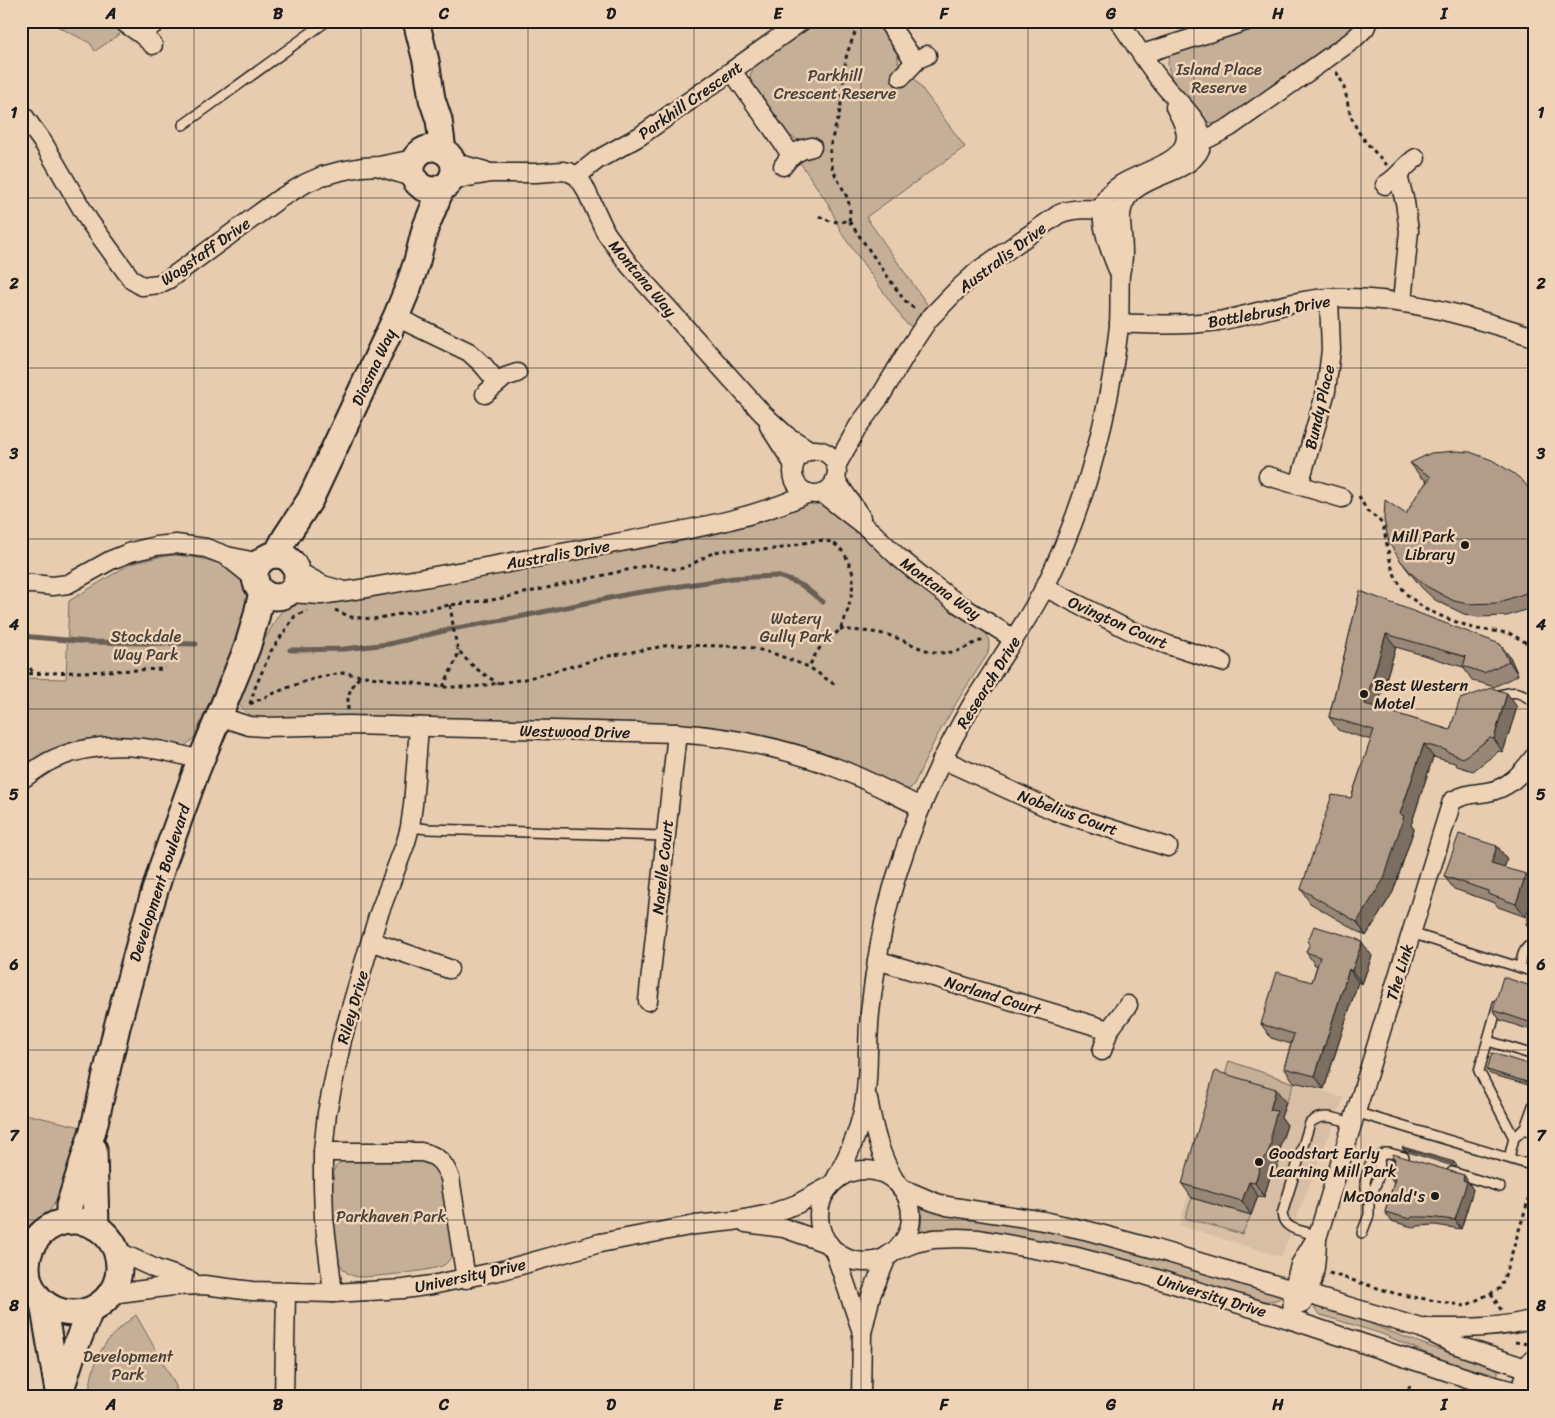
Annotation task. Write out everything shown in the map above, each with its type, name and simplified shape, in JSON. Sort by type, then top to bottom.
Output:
[{"type":"street","points":[[125,23],[147,39],[158,21]]},
{"type":"street","name":"Diosma Way","points":[[277,577],[285,538],[310,500],[396,317],[417,261],[425,229],[439,120],[432,99],[426,61],[416,21]]},
{"type":"street","name":"Parkhill Crescent","points":[[577,176],[597,160],[640,136],[802,21]]},
{"type":"street","points":[[887,21],[921,58],[901,77]]},
{"type":"street","points":[[1119,21],[1166,88],[1182,120],[1186,135],[1202,144],[1198,152],[1185,164],[1132,190],[1122,203],[1120,213]]},
{"type":"street","points":[[1142,54],[1247,21]]},
{"type":"street","points":[[1103,211],[1105,203],[1113,191],[1126,182],[1170,160],[1194,140],[1209,138],[1230,127],[1359,34],[1365,28],[1368,21]]},
{"type":"street","points":[[732,71],[788,161],[800,150],[812,147]]},
{"type":"street","name":"Wagstaff Drive","points":[[21,112],[44,144],[93,228],[132,280],[148,287],[168,280],[279,200],[306,183],[322,176],[362,167],[433,169]]},
{"type":"street","points":[[1402,302],[1409,231],[1405,202],[1392,181],[1416,158]]},
{"type":"street","points":[[433,169],[463,165],[490,173],[536,173],[563,170],[577,176]]},
{"type":"street","name":"Montana Way","points":[[577,176],[584,186],[606,233],[622,256],[762,413],[788,436],[816,451]]},
{"type":"street","name":"Australis Drive","points":[[836,472],[859,426],[880,397],[928,320],[979,270],[1066,211],[1120,213]]},
{"type":"street","name":"Research Drive","points":[[1103,211],[1103,221],[1112,256],[1120,275]]},
{"type":"street","name":"Research Drive","points":[[832,1184],[858,1132],[866,1092],[869,1015],[877,960],[895,878],[921,807],[942,759],[972,705],[1014,640],[1044,587],[1075,516],[1100,437],[1113,371],[1119,323],[1120,275],[1123,256],[1120,213]]},
{"type":"street","name":"Bottlebrush Drive","points":[[1119,323],[1200,323],[1329,298],[1374,299],[1402,302],[1468,316],[1534,337]]},
{"type":"street","name":"Bundy Place","points":[[1299,485],[1327,384],[1331,350],[1329,298]]},
{"type":"street","points":[[396,317],[469,352],[483,365],[491,388],[505,377],[516,373]]},
{"type":"street","name":"Montana Way","points":[[762,413],[794,470]]},
{"type":"street","name":"Australis Drive","points":[[816,451],[838,442],[859,426]]},
{"type":"street","points":[[816,451],[830,456],[836,472],[830,487],[815,493],[798,486],[794,470],[801,455],[816,451]]},
{"type":"street","name":"Australis Drive","points":[[767,509],[785,489],[794,470]]},
{"type":"street","name":"Montana Way","points":[[836,472],[872,532]]},
{"type":"street","points":[[1268,476],[1299,485],[1349,494]]},
{"type":"street","name":"Montana Way","points":[[815,493],[872,532],[897,556],[957,603],[1014,640]]},
{"type":"street","name":"Australis Drive","points":[[277,577],[321,594],[367,588],[732,521],[815,493]]},
{"type":"street","points":[[21,583],[53,586],[68,584],[111,560],[132,552],[176,544],[195,545],[206,548],[277,577]]},
{"type":"street","name":"Development Boulevard","points":[[69,1221],[69,1206],[94,1126],[117,1027],[163,864],[198,766],[277,577]]},
{"type":"street","name":"Ovington Court","points":[[1044,587],[1127,629],[1168,645],[1222,662]]},
{"type":"street","name":"Westwood Drive","points":[[218,716],[249,726],[264,727],[348,725],[711,735],[742,740],[800,755],[838,769],[921,807]]},
{"type":"street","name":"Riley Drive","points":[[333,1293],[324,1218],[323,1152],[327,1113],[340,1049],[378,916],[410,827],[419,727]]},
{"type":"street","name":"Narelle Court","points":[[648,1001],[677,733]]},
{"type":"street","points":[[21,780],[53,760],[71,753],[109,746],[126,746],[178,754],[198,766]]},
{"type":"street","name":"The Link","points":[[1301,1293],[1315,1270],[1318,1235],[1452,801],[1461,795],[1488,792],[1502,788],[1522,772],[1534,757]]},
{"type":"street","name":"Nobelius Court","points":[[942,759],[1055,811],[1168,847]]},
{"type":"street","points":[[371,941],[448,969]]},
{"type":"street","name":"Norland Court","points":[[877,960],[1109,1030]]},
{"type":"street","points":[[1102,1051],[1109,1030],[1128,1005]]},
{"type":"street","name":"Research Drive","points":[[866,1092],[880,1152],[899,1185]]},
{"type":"street","name":"Development Boulevard","points":[[94,1126],[96,1227]]},
{"type":"street","points":[[323,1152],[421,1152],[430,1154],[442,1161],[450,1178],[466,1278]]},
{"type":"street","points":[[854,1171],[876,1171],[887,1175],[899,1185],[907,1196],[910,1207],[909,1227],[903,1241],[890,1254],[878,1260],[866,1262],[844,1256],[832,1247],[824,1237],[819,1220],[821,1202],[832,1184],[854,1171]]},
{"type":"street","name":"University Drive","points":[[111,1294],[173,1286],[204,1285],[286,1293],[333,1293],[404,1289],[503,1270],[600,1243],[734,1221],[782,1210],[832,1184]]},
{"type":"street","name":"University Drive","points":[[899,1185],[934,1202],[947,1206],[1036,1220],[1155,1248],[1421,1328],[1531,1376]]},
{"type":"street","points":[[69,1221],[88,1223],[96,1227],[108,1238],[116,1251],[119,1269],[116,1286],[105,1301],[90,1311],[81,1313],[55,1311],[42,1303],[25,1280],[27,1260],[32,1246],[31,1239],[54,1225],[69,1221]]},
{"type":"street","name":"University Drive","points":[[734,1221],[784,1228],[832,1247]]},
{"type":"street","name":"The Link","points":[[1301,1293],[1300,1265],[1318,1235]]},
{"type":"street","name":"University Drive","points":[[890,1254],[915,1243],[947,1238],[979,1239],[1022,1246],[1115,1267],[1292,1320],[1479,1389],[1531,1376]]},
{"type":"street","points":[[832,1247],[862,1333]]},
{"type":"street","name":"University Drive","points":[[116,1251],[156,1269],[204,1285]]},
{"type":"street","points":[[861,1397],[862,1333],[871,1295],[890,1254]]},
{"type":"street","points":[[284,1397],[286,1293]]},
{"type":"street","points":[[1292,1320],[1301,1293]]},
{"type":"street","points":[[42,1303],[59,1396]]},
{"type":"street","points":[[59,1396],[72,1355],[90,1311]]},
{"type":"street","name":"University Drive","points":[[1421,1328],[1472,1328],[1534,1319]]},
{"type":"lane","points":[[183,125],[327,21]]},
{"type":"lane","points":[[1483,696],[1490,697],[1513,691],[1523,694],[1534,703]]},
{"type":"lane","points":[[410,827],[666,836]]},
{"type":"lane","points":[[1411,933],[1534,972]]},
{"type":"lane","points":[[1520,967],[1523,953],[1527,946],[1534,943]]},
{"type":"lane","points":[[1498,1004],[1479,1071],[1514,1138]]},
{"type":"lane","points":[[1488,1041],[1534,1055]]},
{"type":"lane","points":[[1509,1158],[1514,1138],[1525,1128],[1534,1103]]},
{"type":"lane","points":[[1318,1235],[1287,1227],[1282,1220],[1282,1214],[1310,1123],[1316,1118],[1323,1116],[1354,1118],[1534,1166]]},
{"type":"lane","points":[[1525,1128],[1534,1136]]},
{"type":"lane","points":[[1362,1233],[1369,1215],[1369,1196],[1373,1191],[1379,1171],[1379,1158],[1385,1153],[1389,1153],[1416,1161]]},
{"type":"lane","points":[[1444,1170],[1500,1187]]},
{"type":"path","points":[[858,21],[846,57],[842,100],[830,146],[830,158],[837,178],[848,199],[850,207],[849,221],[896,290],[928,320]]},
{"type":"path","points":[[1325,60],[1342,80],[1353,122],[1390,170],[1392,181]]},
{"type":"path","points":[[819,216],[829,222],[849,221]]},
{"type":"path","points":[[1349,494],[1383,525],[1391,565],[1405,593],[1425,609],[1448,619],[1476,629],[1509,634],[1525,642],[1534,656]]},
{"type":"path","points":[[333,609],[351,618],[373,619],[450,604],[498,599],[649,566],[674,570],[685,568],[714,552],[780,549],[810,541],[822,540],[833,544],[841,551],[850,564],[854,575],[854,585],[840,629],[817,651],[809,667]]},
{"type":"path","points":[[442,687],[457,658],[458,648],[450,604]]},
{"type":"path","points":[[313,610],[295,616],[271,651],[250,704],[309,680],[328,675],[343,673],[442,687],[473,687],[525,679],[609,656],[670,645],[749,647],[775,654],[809,667],[837,686]]},
{"type":"path","points":[[840,629],[873,632],[894,637],[917,648],[932,652],[952,652],[982,640],[987,640]]},
{"type":"path","points":[[458,648],[489,679],[500,684]]},
{"type":"path","points":[[21,655],[34,674]]},
{"type":"path","points":[[21,674],[166,669]]},
{"type":"path","points":[[348,725],[347,696],[360,676]]},
{"type":"path","points":[[1315,1270],[1397,1294],[1465,1306],[1501,1288],[1534,1182]]},
{"type":"path","points":[[1511,1341],[1531,1376]]},
{"type":"path","points":[[1406,1397],[1410,1384]]},
{"type":"shaded area","name":"Goodstart Early Learning Mill Park","points":[[1229,1061],[1344,1098],[1281,1257],[1179,1225]]},
{"type":"green space","points":[[47,21],[125,21],[116,28],[123,32],[95,51],[90,43]]},
{"type":"green space","name":"Parkhill Crescent Reserve","points":[[815,21],[879,21],[891,39],[896,51],[898,71],[912,75],[965,147],[866,217],[929,307],[913,328],[905,322],[842,234],[829,205],[799,161],[804,141],[795,139],[787,134],[751,85],[750,76],[754,66]]},
{"type":"green space","name":"Island Place Reserve","points":[[1266,21],[1358,21],[1350,34],[1230,120],[1216,124],[1204,120],[1189,105],[1175,85],[1168,65],[1170,56],[1181,48]]},
{"type":"green space","name":"Watery Gully Park","points":[[811,500],[820,501],[981,627],[986,633],[989,643],[987,655],[936,738],[914,784],[906,790],[902,790],[814,751],[764,737],[714,727],[357,717],[261,718],[247,713],[237,702],[261,646],[278,616],[284,608],[296,600]]},
{"type":"green space","name":"Stockdale Way Park","points":[[175,555],[210,561],[233,571],[242,578],[248,587],[250,599],[246,615],[194,738],[184,747],[180,748],[157,743],[21,772],[21,678],[66,679],[69,601],[130,564]]},
{"type":"green space","points":[[1229,1061],[1294,1083],[1286,1103],[1223,1082]]},
{"type":"green space","points":[[21,1113],[81,1127],[68,1174],[55,1203],[35,1227],[21,1238]]},
{"type":"green space","name":"Parkhaven Park","points":[[349,1158],[424,1160],[436,1167],[443,1179],[453,1253],[444,1265],[417,1271],[367,1277],[354,1276],[345,1271],[339,1262],[336,1248],[332,1182],[337,1166]]},
{"type":"green space","points":[[1192,1198],[1251,1215],[1242,1234],[1185,1218]]},
{"type":"green space","points":[[922,1208],[1070,1231],[1285,1296],[1276,1300],[1261,1302],[1158,1274],[919,1235]]},
{"type":"green space","points":[[1318,1305],[1349,1314],[1434,1348],[1498,1367],[1498,1375],[1454,1365],[1382,1334],[1321,1315],[1315,1310]]},
{"type":"green space","name":"Development Park","points":[[136,1315],[176,1386],[176,1397],[88,1397],[94,1369],[102,1349],[124,1324]]},
{"type":"building","name":"Mill Park Library","points":[[1470,452],[1492,460],[1523,481],[1534,495],[1534,585],[1526,593],[1497,603],[1468,604],[1454,601],[1426,586],[1412,574],[1389,543],[1384,520],[1385,500],[1406,514],[1418,493],[1431,477],[1410,463],[1431,453]]},
{"type":"building","points":[[1360,591],[1500,644],[1509,661],[1484,673],[1463,666],[1466,657],[1386,634],[1365,704],[1450,730],[1460,699],[1492,688],[1507,693],[1494,739],[1490,738],[1463,758],[1446,750],[1424,744],[1400,814],[1404,816],[1384,879],[1357,922],[1301,889],[1332,795],[1351,798],[1374,730],[1329,717]]},
{"type":"building","points":[[1459,834],[1497,846],[1491,864],[1526,874],[1516,904],[1488,894],[1488,891],[1444,876]]},
{"type":"building","points":[[1530,910],[1534,911],[1534,929],[1526,924]]},
{"type":"building","points":[[1314,926],[1355,938],[1362,942],[1352,971],[1349,969],[1315,1076],[1284,1068],[1294,1034],[1261,1024],[1277,972],[1312,982],[1320,957],[1306,952]]},
{"type":"building","points":[[1503,977],[1534,987],[1534,1022],[1532,1023],[1493,1010]]},
{"type":"building","points":[[1492,1053],[1534,1066],[1530,1083],[1487,1070]]},
{"type":"building","points":[[1215,1071],[1276,1089],[1270,1110],[1277,1111],[1271,1132],[1271,1144],[1267,1155],[1261,1163],[1255,1183],[1249,1182],[1242,1201],[1182,1184]]},
{"type":"building","points":[[1402,1148],[1454,1162],[1454,1164]]},
{"type":"building","name":"McDonald's","points":[[1393,1154],[1464,1175],[1463,1180],[1467,1182],[1455,1220],[1428,1217],[1412,1217],[1410,1219],[1385,1212],[1395,1179],[1391,1178],[1395,1159],[1392,1158]]},
{"type":"waterway","points":[[457,628],[629,594],[733,578],[777,576],[803,586],[823,602]]},
{"type":"waterway","points":[[290,650],[344,649],[389,644],[452,629]]},
{"type":"waterway","points":[[21,636],[89,642],[196,644]]},
{"type":"place","name":"Mill Park Library","points":[[1465,545]]},
{"type":"place","name":"Best Western Motel","points":[[1364,694]]},
{"type":"place","name":"Goodstart Early Learning Mill Park","points":[[1259,1162]]},
{"type":"place","name":"McDonald's","points":[[1435,1196]]}]
